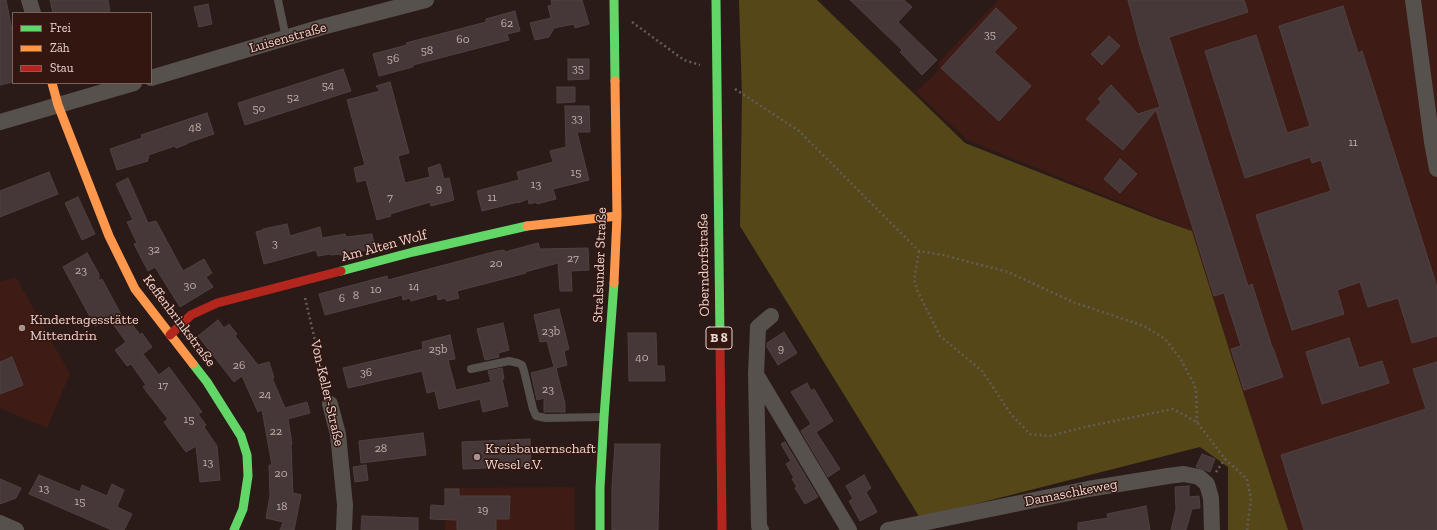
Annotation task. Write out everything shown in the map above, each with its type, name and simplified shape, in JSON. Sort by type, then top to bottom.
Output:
[{"type":"street","points":[[29,0],[33,12]]},
{"type":"street","name":"Luisenstraße","points":[[152,78],[286,38],[426,0]]},
{"type":"street","name":"Oberndorfstraße","points":[[716,0],[722,530]]},
{"type":"street","points":[[1413,0],[1437,169]]},
{"type":"street","name":"Stralsunder Straße","points":[[600,530],[600,488],[604,417],[613,311],[617,216],[615,5]]},
{"type":"street","name":"Keffenbrinkstraße","points":[[52,84],[58,106],[109,236],[135,289],[207,382],[241,436],[247,455],[248,476],[243,509],[234,530]]},
{"type":"street","points":[[0,122],[131,84]]},
{"type":"street","name":"Am Alten Wolf","points":[[170,335],[191,315],[218,303],[413,252],[518,227],[617,216]]},
{"type":"street","points":[[761,530],[759,526],[756,374],[758,327],[771,316]]},
{"type":"street","points":[[756,374],[849,530]]},
{"type":"street","name":"Von-Keller-Straße","points":[[330,404],[338,434],[345,505],[344,530]]},
{"type":"street","name":"Damaschkeweg","points":[[888,530],[1088,489],[1184,474],[1199,477],[1207,484],[1212,498],[1212,530]]},
{"type":"street","points":[[0,523],[16,530]]},
{"type":"lane","points":[[278,0],[286,38]]},
{"type":"lane","points":[[470,369],[509,361],[518,362],[522,365],[536,416],[546,418],[604,417]]},
{"type":"path","points":[[615,5],[684,60],[704,66],[799,131],[919,251],[943,255],[1008,272],[1072,302],[1144,326],[1165,340],[1190,374],[1196,390],[1197,422]]},
{"type":"path","points":[[919,251],[914,280],[918,292],[940,336],[982,371],[1011,414],[1030,434],[1050,436],[1085,427],[1173,409],[1197,422],[1225,460],[1247,479],[1251,499],[1247,530]]},
{"type":"path","name":"Von-Keller-Straße","points":[[301,282],[330,404]]},
{"type":"shaded area","points":[[739,0],[817,0],[965,143],[1192,231],[1288,530],[1228,530],[1228,467],[1200,447],[920,518],[740,226],[742,96]]},
{"type":"shaded area","points":[[998,0],[1437,0],[1437,530],[1288,530],[1192,231],[967,140],[916,92],[939,70],[938,63]]},
{"type":"shaded area","name":"Kindertagesstätte Mittendrin","points":[[16,277],[70,374],[47,428],[0,408],[0,282]]},
{"type":"shaded area","points":[[574,487],[575,530],[445,530],[444,488]]},
{"type":"building","points":[[0,0],[6,0],[12,30],[12,82],[0,85]]},
{"type":"building","points":[[50,0],[108,0],[110,12],[53,12]]},
{"type":"building","points":[[551,0],[582,0],[589,24],[575,28],[574,24],[554,28],[549,37],[535,40],[530,23],[551,18],[548,6],[552,5]]},
{"type":"building","points":[[850,0],[904,0],[912,7],[898,22],[937,60],[922,75],[900,52],[902,50]]},
{"type":"building","points":[[1128,0],[1244,0],[1248,12],[1169,37],[1248,286],[1252,284],[1283,377],[1244,390],[1231,349],[1241,346],[1224,293],[1214,296],[1156,110],[1123,150],[1086,119],[1101,102],[1098,99],[1111,85],[1138,114],[1160,107],[1140,46]]},
{"type":"building","points":[[208,4],[212,24],[199,27],[194,7]]},
{"type":"building","points":[[1343,6],[1358,53],[1362,51],[1437,287],[1437,336],[1412,343],[1398,298],[1368,307],[1360,282],[1337,290],[1344,314],[1292,330],[1256,215],[1331,191],[1321,160],[1312,163],[1310,157],[1245,178],[1205,51],[1256,35],[1287,133],[1310,126],[1279,26]]},
{"type":"building","points":[[996,8],[1017,28],[994,52],[1031,86],[999,121],[941,68]]},
{"type":"building","points":[[515,11],[520,31],[507,34],[509,40],[413,65],[413,67],[379,76],[373,54],[407,45],[406,43],[486,22],[486,19]]},
{"type":"building","points":[[1109,36],[1120,46],[1102,65],[1091,54]]},
{"type":"building","points":[[568,59],[589,59],[589,79],[568,80]]},
{"type":"building","points":[[343,69],[351,91],[245,125],[238,103]]},
{"type":"building","points":[[390,82],[409,153],[398,156],[405,183],[430,177],[428,168],[440,164],[444,179],[449,178],[454,200],[431,206],[430,202],[390,214],[391,216],[377,220],[366,180],[357,182],[354,168],[365,165],[347,100],[380,91],[376,86]]},
{"type":"building","points":[[557,87],[575,87],[575,102],[557,103]]},
{"type":"building","points":[[565,106],[589,106],[590,132],[577,132],[589,180],[553,189],[556,199],[537,204],[537,202],[529,204],[528,199],[518,203],[482,211],[477,191],[519,180],[517,172],[553,162],[550,151],[566,147]]},
{"type":"building","points":[[207,113],[214,134],[176,148],[175,146],[148,155],[148,161],[117,170],[110,149],[142,138],[141,135]]},
{"type":"building","points":[[1120,159],[1137,174],[1120,193],[1104,179]]},
{"type":"building","points":[[49,172],[58,194],[0,217],[0,191]]},
{"type":"building","points":[[128,178],[148,223],[156,221],[183,271],[204,259],[212,273],[206,277],[213,287],[180,307],[155,267],[148,271],[134,244],[137,243],[127,222],[133,220],[116,184]]},
{"type":"building","points":[[78,197],[95,234],[82,240],[65,203]]},
{"type":"building","points":[[287,224],[290,236],[320,227],[322,238],[345,234],[346,237],[372,234],[375,249],[340,255],[330,254],[318,256],[316,250],[264,264],[256,232]]},
{"type":"building","points":[[538,243],[540,249],[588,248],[589,270],[571,271],[572,291],[560,291],[558,263],[457,291],[459,298],[447,301],[445,298],[438,300],[437,294],[411,301],[410,298],[403,300],[402,295],[325,315],[319,294],[387,276],[388,280],[497,251],[504,250],[505,252]]},
{"type":"building","points":[[87,253],[99,274],[99,281],[102,279],[124,320],[127,317],[140,335],[142,333],[152,347],[143,354],[159,375],[169,367],[202,412],[198,414],[206,425],[204,427],[217,446],[220,480],[200,482],[196,446],[186,452],[164,422],[168,419],[143,387],[146,385],[131,364],[127,366],[115,350],[126,342],[109,318],[95,326],[63,267]]},
{"type":"building","points":[[559,309],[569,349],[564,351],[567,365],[556,368],[565,404],[565,412],[544,412],[544,398],[537,400],[531,373],[554,367],[547,341],[540,342],[534,315]]},
{"type":"building","points":[[218,320],[224,328],[229,324],[237,334],[235,336],[258,365],[269,362],[274,378],[272,378],[285,408],[307,402],[310,413],[288,419],[292,444],[293,496],[294,493],[301,495],[294,530],[280,530],[283,522],[266,518],[270,496],[269,465],[272,465],[262,410],[258,412],[242,376],[234,382],[198,336]]},
{"type":"building","points":[[503,323],[509,350],[498,353],[499,357],[485,360],[477,329]]},
{"type":"building","points":[[784,332],[797,353],[778,365],[767,347],[767,343]]},
{"type":"building","points":[[628,333],[656,333],[657,366],[664,366],[665,381],[629,381]]},
{"type":"building","points":[[450,335],[455,359],[448,360],[456,390],[491,382],[488,371],[502,368],[504,379],[502,379],[508,406],[483,412],[480,399],[439,409],[435,391],[427,393],[422,371],[348,388],[343,368],[423,349],[422,342]]},
{"type":"building","points":[[1349,338],[1359,368],[1382,361],[1389,383],[1322,404],[1306,352]]},
{"type":"building","points":[[12,357],[23,385],[0,394],[0,362]]},
{"type":"building","points":[[1437,362],[1437,530],[1304,530],[1281,455],[1426,409],[1413,369]]},
{"type":"building","points":[[807,383],[811,391],[814,389],[833,421],[816,432],[840,469],[828,477],[801,431],[811,424],[791,392]]},
{"type":"building","points":[[423,433],[426,455],[361,463],[359,441]]},
{"type":"building","points":[[530,439],[531,466],[463,469],[462,442]]},
{"type":"building","points":[[785,442],[818,497],[805,504],[795,488],[797,487],[792,479],[794,478],[786,464],[791,461],[781,444]]},
{"type":"building","points":[[615,444],[660,444],[658,530],[612,530],[612,488]]},
{"type":"building","points":[[1202,454],[1215,459],[1210,472],[1196,467]]},
{"type":"building","points":[[366,465],[368,480],[355,482],[353,467]]},
{"type":"building","points":[[39,475],[80,492],[82,485],[107,496],[112,484],[124,490],[117,507],[132,514],[124,530],[112,530],[29,494]]},
{"type":"building","points":[[864,475],[871,488],[866,492],[877,512],[860,521],[849,501],[853,499],[846,486]]},
{"type":"building","points":[[0,479],[21,488],[16,498],[0,504]]},
{"type":"building","points":[[1189,486],[1189,497],[1199,496],[1200,508],[1192,509],[1186,530],[1171,530],[1176,509],[1175,487]]},
{"type":"building","points":[[445,489],[459,489],[459,496],[510,496],[509,519],[496,519],[496,530],[457,530],[457,520],[430,519],[431,505],[445,506]]},
{"type":"building","points":[[1146,506],[1150,530],[1078,530],[1078,523],[1108,518],[1107,514]]},
{"type":"building","points":[[362,516],[418,518],[418,530],[361,530]]},
{"type":"traffic: fast","points":[[614,0],[615,81]]},
{"type":"traffic: fast","points":[[716,0],[720,340]]},
{"type":"traffic: fast","points":[[341,271],[413,252],[527,226]]},
{"type":"traffic: fast","points":[[600,530],[600,488],[604,417],[614,283]]},
{"type":"traffic: fast","points":[[193,364],[207,382],[241,436],[247,455],[248,476],[243,509],[234,530]]},
{"type":"traffic: slow","points":[[614,283],[617,216],[615,81]]},
{"type":"traffic: slow","points":[[52,84],[58,105],[109,236],[135,289],[193,364]]},
{"type":"traffic: slow","points":[[527,226],[617,216]]},
{"type":"traffic: jam","points":[[170,335],[191,315],[217,303],[341,271]]},
{"type":"traffic: jam","points":[[720,340],[722,530]]},
{"type":"place","name":"Kindertagesstätte Mittendrin","points":[[22,328]]},
{"type":"place","name":"Kreisbauernschaft Wesel e.V.","points":[[477,457]]}]
